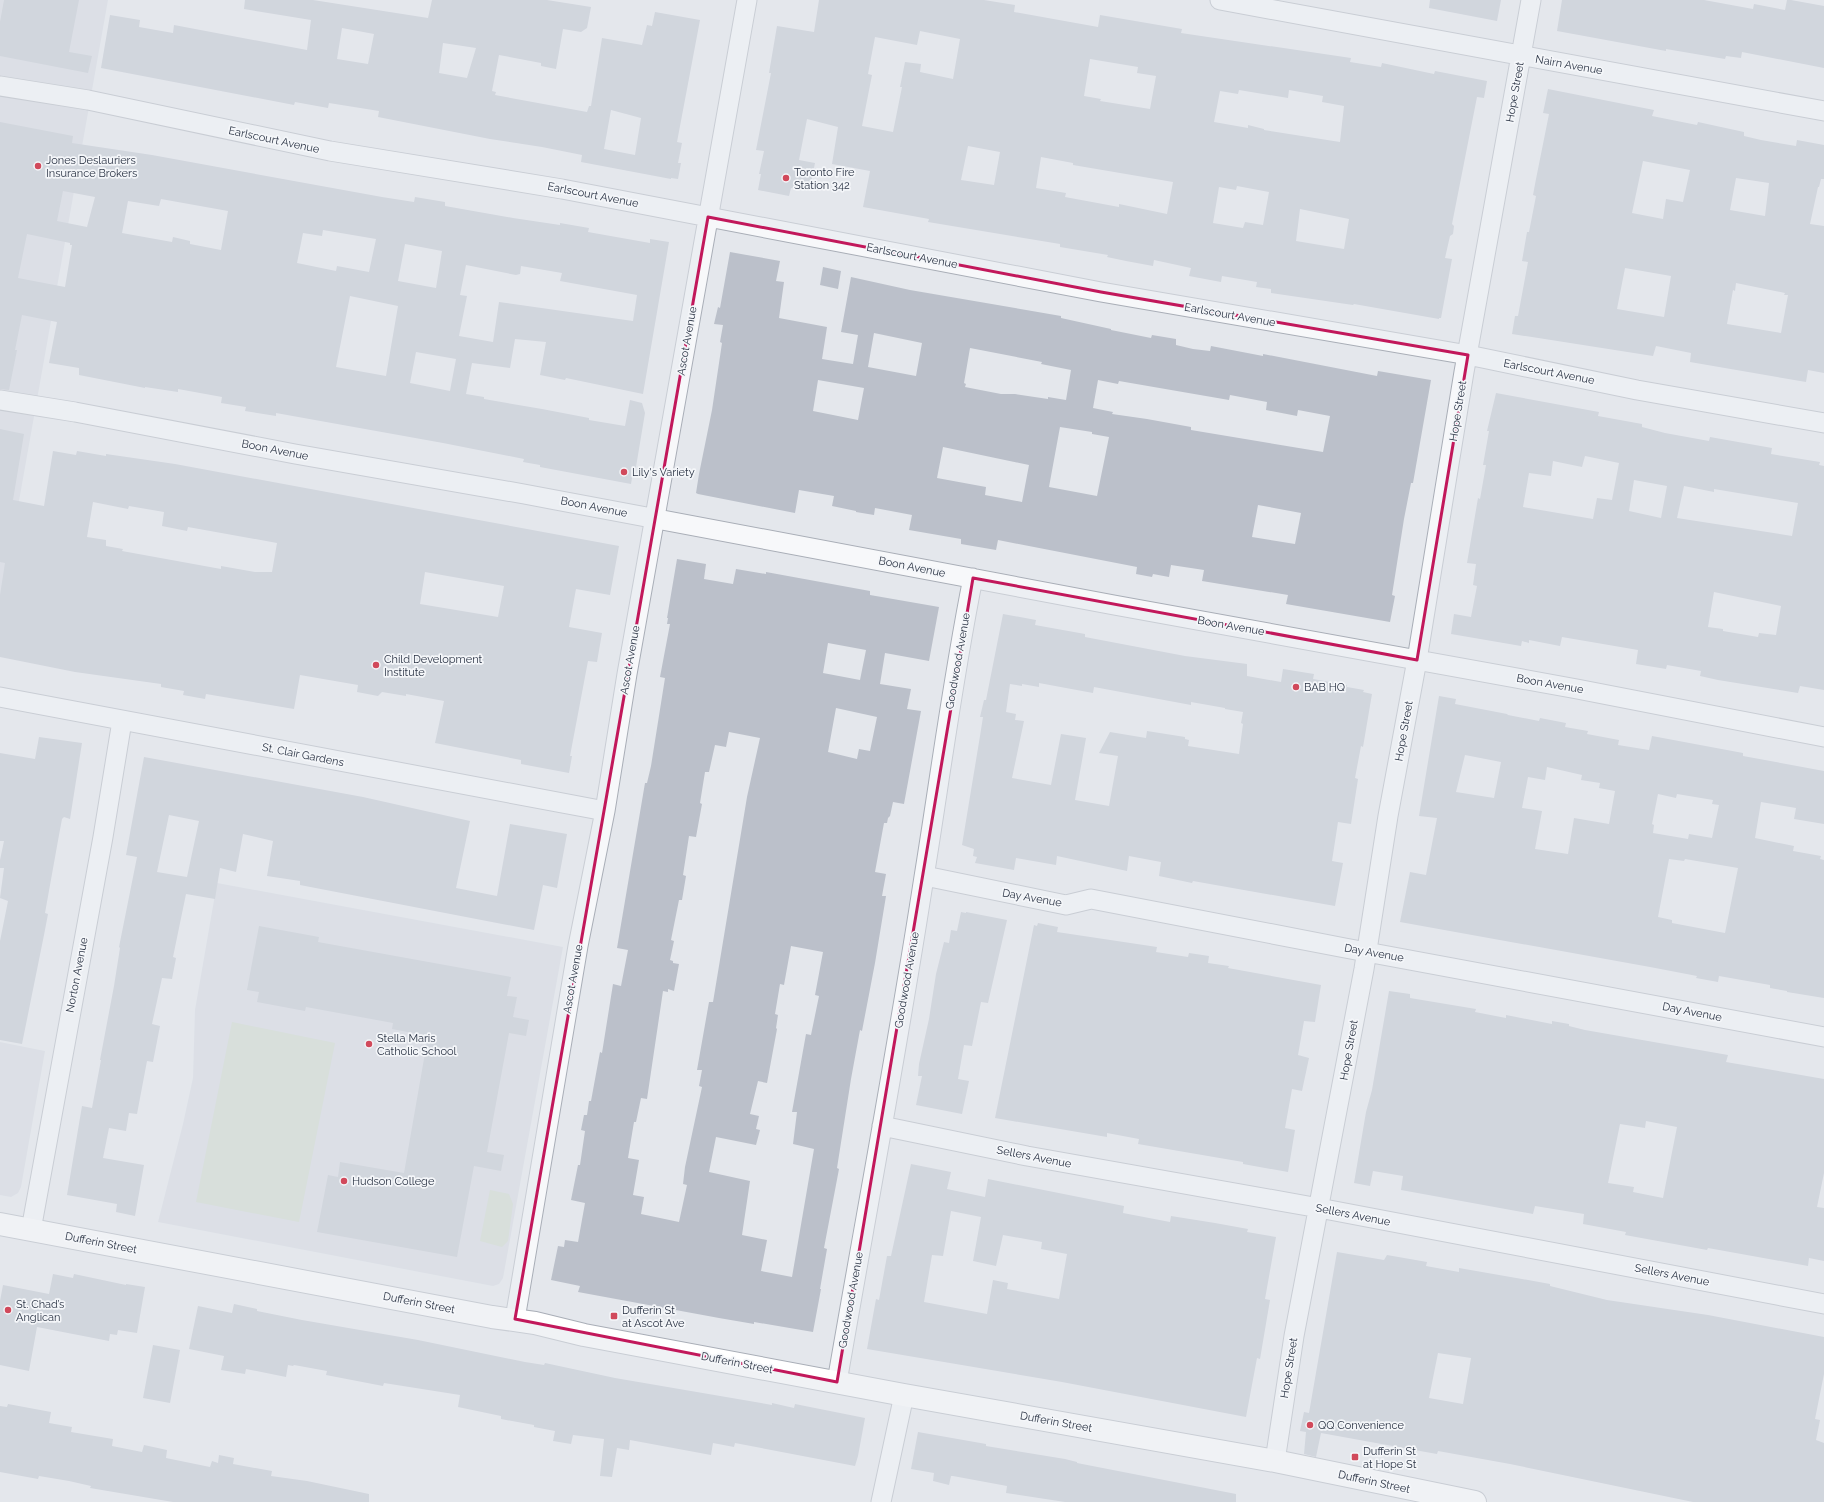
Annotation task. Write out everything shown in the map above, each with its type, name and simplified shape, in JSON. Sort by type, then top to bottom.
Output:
[{"type":"main road","name":"Dufferin Street","points":[[0,1224],[484,1316],[515,1320],[584,1335],[904,1395],[1275,1461],[1475,1502]]},
{"type":"street","name":"Ascot Avenue","points":[[515,1320],[578,946],[605,812],[627,674],[747,0]]},
{"type":"street","name":"Nairn Avenue","points":[[1220,0],[1824,111]]},
{"type":"street","name":"Hope Street","points":[[1275,1461],[1294,1336],[1364,969],[1468,356],[1531,0]]},
{"type":"street","name":"Earlscourt Avenue","points":[[0,86],[88,100],[330,152],[562,189],[1108,293],[1468,356],[1625,387],[1824,423]]},
{"type":"street","name":"Boon Avenue","points":[[0,400],[75,412],[296,454],[655,519],[1824,737]]},
{"type":"street","name":"Goodwood Avenue","points":[[837,1382],[925,876],[945,740],[973,578]]},
{"type":"street","name":"St. Clair Gardens","points":[[0,697],[605,812]]},
{"type":"street","name":"Norton Avenue","points":[[31,1230],[103,837],[122,721]]},
{"type":"street","name":"Day Avenue","points":[[925,876],[1066,905],[1091,899],[1366,952],[1824,1037]]},
{"type":"street","name":"Sellers Avenue","points":[[882,1126],[1027,1156],[1319,1208],[1824,1304]]},
{"type":"street","points":[[881,1502],[904,1395]]},
{"type":"highlighted area","points":[[708,217],[1101,292],[1468,355],[1417,660],[973,578],[837,1382],[515,1319]]},
{"type":"shaded area","points":[[0,0],[108,0],[0,608]]},
{"type":"shaded area","points":[[217,883],[563,947],[503,1278],[499,1284],[493,1286],[158,1222],[193,1078],[195,1010]]},
{"type":"shaded area","points":[[0,1042],[45,1051],[21,1187],[18,1193],[11,1197],[0,1195]]},
{"type":"green space","points":[[232,1022],[335,1043],[299,1222],[196,1202]]},
{"type":"green space","points":[[490,1190],[509,1194],[513,1204],[508,1241],[502,1247],[480,1241]]},
{"type":"building","points":[[4,0],[79,0],[69,52],[92,56],[88,73],[0,56],[0,22]]},
{"type":"building","points":[[245,0],[313,0],[428,18],[432,0],[547,0],[591,7],[587,28],[581,32],[563,29],[556,69],[541,66],[541,63],[499,55],[492,91],[496,92],[495,95],[587,112],[589,106],[591,106],[602,38],[642,45],[647,25],[652,26],[655,12],[700,20],[677,142],[682,143],[678,163],[681,163],[678,179],[671,179],[581,162],[582,155],[378,117],[379,111],[329,103],[328,108],[295,102],[294,105],[101,68],[110,15],[140,20],[139,27],[173,33],[174,25],[307,50],[311,20],[244,9]],"holes":[[[342,28],[374,34],[368,64],[337,59]],[[443,43],[476,48],[467,78],[439,73]],[[611,110],[641,118],[635,155],[604,149]]]},
{"type":"building","points":[[819,0],[984,0],[1015,5],[1014,12],[1098,27],[1100,15],[1182,29],[1181,33],[1351,58],[1350,62],[1381,67],[1382,63],[1434,74],[1435,71],[1487,81],[1484,98],[1477,97],[1452,224],[1454,226],[1453,234],[1450,236],[1445,258],[1452,259],[1441,318],[1439,319],[1354,304],[1271,293],[1271,289],[1256,287],[1257,282],[1222,276],[1221,282],[1189,276],[1191,268],[1154,260],[1153,266],[1107,257],[1108,255],[1060,247],[1060,244],[928,222],[929,219],[863,207],[870,171],[832,164],[838,127],[807,119],[799,160],[815,163],[811,183],[803,182],[801,190],[791,188],[789,196],[758,190],[761,174],[759,174],[764,151],[756,150],[771,73],[769,73],[777,26],[814,32]],"holes":[[[920,31],[960,39],[953,79],[920,72],[921,64],[905,62],[900,87],[902,87],[893,132],[862,126],[872,75],[868,74],[875,37],[917,45]],[[1090,59],[1138,67],[1137,73],[1156,76],[1150,109],[1100,101],[1101,99],[1084,96]],[[1239,90],[1288,98],[1289,90],[1323,96],[1322,102],[1344,106],[1340,142],[1264,130],[1248,125],[1248,128],[1214,122],[1220,91],[1238,94]],[[968,146],[1000,152],[994,185],[961,180]],[[1041,157],[1073,163],[1073,165],[1173,182],[1167,214],[1119,204],[1119,207],[1065,197],[1066,193],[1036,188]],[[1237,186],[1269,192],[1263,225],[1245,222],[1243,228],[1213,223],[1219,187],[1236,190]],[[1300,209],[1349,219],[1344,249],[1296,241]]]},
{"type":"building","points":[[1430,0],[1501,0],[1497,21],[1429,8]]},
{"type":"building","points":[[1562,0],[1704,0],[1753,9],[1754,4],[1785,10],[1787,0],[1791,0],[1824,6],[1824,68],[1742,52],[1741,58],[1726,56],[1725,59],[1666,49],[1666,51],[1557,31]]},
{"type":"building","points":[[1548,89],[1654,110],[1652,116],[1697,125],[1698,122],[1744,132],[1744,136],[1761,140],[1796,146],[1797,140],[1824,145],[1824,179],[1821,179],[1818,187],[1810,224],[1824,226],[1824,373],[1808,370],[1806,382],[1690,362],[1691,353],[1656,346],[1653,356],[1512,334],[1515,316],[1518,316],[1528,262],[1522,261],[1527,232],[1529,232],[1536,196],[1533,195],[1549,114],[1543,113]],"holes":[[[1643,161],[1690,170],[1683,202],[1666,199],[1663,219],[1632,213]],[[1736,178],[1769,183],[1765,216],[1730,210]],[[1625,268],[1671,276],[1664,317],[1617,309]],[[1736,283],[1785,293],[1784,295],[1788,295],[1781,333],[1727,324],[1733,290],[1735,291]]]},
{"type":"building","points":[[0,122],[73,136],[72,143],[152,155],[382,197],[414,202],[415,197],[445,202],[445,206],[513,218],[589,228],[588,232],[650,243],[650,239],[669,242],[643,394],[566,378],[565,380],[540,375],[546,342],[515,339],[510,368],[472,363],[466,394],[484,397],[484,399],[625,426],[630,400],[642,403],[645,413],[635,473],[633,472],[631,484],[540,467],[540,465],[523,462],[524,459],[443,443],[276,413],[276,416],[245,411],[246,407],[221,403],[222,397],[178,389],[178,392],[145,388],[79,375],[79,368],[49,363],[57,322],[22,315],[9,390],[0,389]],"holes":[[[63,191],[95,197],[87,227],[57,221]],[[161,199],[228,211],[221,250],[190,244],[190,241],[173,237],[172,242],[122,233],[128,201],[159,206]],[[323,230],[376,239],[369,272],[337,266],[336,271],[297,263],[303,233],[322,236]],[[27,234],[70,243],[70,245],[72,245],[65,287],[18,278]],[[405,244],[442,251],[436,288],[398,281]],[[466,265],[516,275],[520,274],[521,266],[562,273],[560,281],[637,295],[633,321],[499,302],[493,342],[459,336],[467,296],[460,295]],[[350,296],[398,306],[386,376],[336,367]],[[416,352],[456,359],[450,391],[410,383]]]},
{"type":"building","points":[[730,252],[780,261],[776,281],[784,282],[779,318],[827,327],[822,359],[853,364],[858,335],[841,332],[851,277],[910,290],[1061,316],[1061,318],[1151,338],[1152,335],[1176,339],[1176,345],[1193,349],[1210,351],[1211,346],[1263,356],[1263,354],[1377,376],[1378,371],[1431,380],[1413,483],[1411,483],[1404,519],[1392,595],[1395,596],[1390,622],[1286,604],[1288,595],[1202,581],[1204,570],[1171,565],[1169,577],[1153,574],[1152,577],[1136,574],[1137,567],[998,540],[996,550],[961,544],[961,539],[909,530],[912,515],[875,508],[874,515],[832,506],[834,496],[799,490],[795,513],[698,494],[696,493],[699,474],[712,410],[722,343],[720,342],[723,325],[714,324],[718,307],[720,308]],"holes":[[[874,333],[922,343],[916,376],[868,367]],[[970,348],[1042,362],[1041,364],[1071,370],[1066,400],[1048,397],[1048,399],[1015,394],[1001,394],[965,387],[966,384],[964,383]],[[818,380],[864,388],[858,420],[813,411]],[[1098,380],[1118,384],[1119,381],[1229,400],[1230,395],[1267,402],[1266,410],[1297,416],[1298,410],[1330,416],[1323,452],[1191,430],[1191,427],[1112,414],[1113,412],[1093,408]],[[1060,427],[1092,432],[1092,434],[1109,437],[1097,496],[1049,487]],[[943,447],[1029,465],[1022,502],[985,495],[986,487],[937,478]],[[1258,505],[1301,513],[1295,544],[1252,537]]]},
{"type":"building","points":[[823,267],[841,271],[838,289],[820,285]]},
{"type":"building","points":[[1496,393],[1599,412],[1598,416],[1642,424],[1642,427],[1665,433],[1709,441],[1710,437],[1772,448],[1771,454],[1820,462],[1819,465],[1824,466],[1824,690],[1800,686],[1798,693],[1700,676],[1701,671],[1667,665],[1666,669],[1636,664],[1638,650],[1562,637],[1560,646],[1529,640],[1529,643],[1522,641],[1521,646],[1451,634],[1454,614],[1471,617],[1477,586],[1473,585],[1476,564],[1467,563],[1478,498],[1480,499],[1486,465],[1483,465],[1489,431],[1487,431]],"holes":[[[1585,456],[1619,463],[1612,500],[1597,498],[1593,519],[1523,507],[1529,473],[1551,476],[1553,461],[1582,467]],[[1634,480],[1667,486],[1661,518],[1629,511]],[[1684,486],[1714,492],[1714,489],[1798,503],[1792,536],[1677,518]],[[1714,592],[1781,606],[1776,635],[1759,633],[1758,637],[1708,627]]]},
{"type":"building","points":[[0,429],[24,434],[13,500],[44,506],[53,451],[76,455],[77,451],[175,464],[619,546],[610,595],[576,589],[569,627],[602,633],[597,662],[588,661],[570,756],[572,756],[569,773],[521,764],[521,760],[435,743],[444,701],[406,694],[406,696],[382,692],[378,696],[357,692],[358,685],[300,675],[294,709],[206,694],[205,699],[183,695],[184,691],[161,687],[161,684],[75,672],[0,657],[0,595],[5,563],[0,562]],"holes":[[[93,502],[128,509],[129,506],[164,512],[162,526],[187,531],[188,527],[277,543],[272,572],[255,572],[221,566],[221,569],[122,551],[123,549],[106,546],[106,540],[87,537]],[[425,572],[504,586],[498,617],[420,604]]]},
{"type":"building","points":[[677,559],[706,564],[704,579],[733,584],[736,569],[766,574],[766,572],[870,591],[870,595],[939,607],[929,661],[885,653],[880,684],[911,689],[907,709],[921,711],[904,804],[893,802],[887,823],[884,823],[875,872],[886,874],[882,896],[886,896],[862,1031],[860,1030],[851,1079],[837,1168],[839,1169],[824,1248],[827,1249],[813,1332],[754,1322],[754,1324],[578,1292],[580,1286],[551,1280],[558,1246],[564,1247],[565,1240],[578,1242],[585,1203],[571,1200],[578,1165],[580,1165],[585,1131],[581,1130],[584,1115],[587,1115],[589,1101],[591,1101],[600,1052],[602,1053],[613,984],[621,986],[628,950],[617,948],[645,783],[647,783],[651,766],[665,678],[660,677],[670,624],[667,624]],"holes":[[[828,643],[866,650],[860,680],[823,673]],[[836,708],[877,717],[870,751],[859,749],[857,759],[828,752]],[[729,732],[760,738],[747,797],[713,1002],[709,1002],[697,1070],[702,1070],[699,1086],[702,1087],[685,1167],[683,1184],[687,1185],[679,1222],[641,1214],[644,1197],[633,1195],[639,1160],[628,1158],[634,1122],[636,1122],[641,1098],[647,1099],[663,991],[668,992],[668,989],[674,991],[679,964],[673,963],[673,961],[670,960],[674,941],[671,940],[679,900],[682,900],[686,876],[683,875],[689,836],[696,837],[702,804],[700,803],[705,772],[709,772],[715,745],[726,747]],[[791,946],[823,952],[815,995],[819,996],[811,1035],[806,1034],[792,1112],[797,1112],[793,1144],[814,1149],[792,1277],[761,1271],[767,1240],[742,1235],[750,1181],[709,1172],[716,1137],[756,1145],[760,1130],[756,1129],[759,1116],[750,1114],[758,1081],[767,1083],[777,1029],[778,1015],[775,1014],[780,984],[784,985]]]},
{"type":"building","points":[[1003,614],[1036,620],[1035,625],[1085,634],[1085,637],[1185,656],[1247,664],[1247,676],[1281,682],[1283,669],[1314,674],[1313,679],[1347,685],[1347,687],[1364,690],[1363,692],[1372,694],[1363,747],[1361,746],[1355,778],[1358,779],[1351,824],[1338,822],[1332,861],[1343,863],[1335,906],[1193,881],[1192,883],[1159,876],[1161,862],[1129,856],[1127,871],[1057,856],[1056,865],[1016,858],[1014,870],[975,863],[977,857],[973,856],[974,849],[962,845],[983,717],[980,717],[984,700],[986,700]],"holes":[[[1039,683],[1093,693],[1094,687],[1191,705],[1191,702],[1243,712],[1239,754],[1188,746],[1189,740],[1185,739],[1185,737],[1147,731],[1146,738],[1110,732],[1099,753],[1118,756],[1109,806],[1075,800],[1086,738],[1061,734],[1051,785],[1012,778],[1024,721],[1015,720],[1016,714],[1006,712],[1010,684],[1022,686],[1022,684],[1039,687]]]},
{"type":"building","points":[[1439,696],[1456,699],[1455,704],[1539,721],[1540,718],[1566,723],[1565,727],[1588,731],[1587,734],[1619,740],[1618,745],[1649,750],[1652,736],[1743,753],[1743,756],[1824,771],[1824,824],[1794,819],[1796,808],[1761,802],[1755,838],[1794,846],[1793,851],[1821,856],[1820,859],[1824,860],[1824,998],[1770,988],[1770,985],[1719,976],[1718,982],[1696,978],[1697,976],[1650,967],[1400,922],[1410,872],[1426,875],[1437,818],[1419,816]],"holes":[[[1465,755],[1501,762],[1494,798],[1456,792]],[[1547,767],[1582,775],[1581,780],[1600,783],[1599,788],[1615,791],[1609,824],[1574,818],[1568,854],[1535,849],[1542,811],[1522,808],[1528,777],[1545,780]],[[1658,794],[1676,798],[1677,794],[1713,800],[1712,804],[1719,805],[1712,838],[1689,834],[1688,839],[1653,833],[1654,825],[1652,824]],[[1669,859],[1684,861],[1685,859],[1738,868],[1725,933],[1672,923],[1672,920],[1658,917]]]},
{"type":"building","points":[[39,737],[82,743],[70,819],[64,817],[62,819],[45,913],[48,914],[22,1044],[0,1040],[0,941],[8,901],[0,898],[4,868],[0,868],[0,860],[4,841],[0,841],[0,753],[35,759]]},
{"type":"building","points":[[144,757],[363,797],[470,821],[456,888],[497,896],[510,824],[567,834],[557,888],[543,885],[534,930],[300,885],[300,881],[267,876],[273,841],[243,834],[236,872],[220,868],[215,899],[186,894],[173,957],[176,958],[172,979],[162,978],[152,1024],[160,1026],[153,1062],[147,1061],[137,1114],[129,1113],[126,1131],[109,1128],[103,1158],[144,1165],[135,1216],[116,1212],[117,1204],[67,1195],[82,1106],[92,1108],[114,986],[119,947],[137,857],[126,855]],"holes":[[[169,815],[199,821],[187,877],[157,872]]]},
{"type":"building","points":[[961,912],[1007,920],[988,1003],[981,1002],[972,1046],[964,1045],[958,1079],[969,1081],[962,1114],[916,1105],[922,1076],[918,1076],[919,1064],[929,1019],[936,974],[944,942],[949,943],[951,930],[957,931]]},
{"type":"building","points":[[1038,923],[1058,927],[1057,932],[1157,947],[1156,952],[1188,957],[1189,953],[1209,956],[1208,963],[1321,985],[1315,1022],[1304,1021],[1298,1055],[1309,1058],[1302,1091],[1292,1089],[1285,1128],[1295,1130],[1288,1172],[1243,1164],[1243,1162],[1138,1144],[1139,1139],[1107,1133],[1107,1137],[995,1118],[1034,925],[1037,926]]},
{"type":"building","points":[[259,926],[319,937],[318,942],[511,977],[507,996],[517,997],[513,1017],[529,1020],[526,1036],[509,1033],[487,1152],[504,1155],[501,1171],[474,1166],[457,1257],[317,1232],[328,1175],[338,1177],[340,1162],[404,1173],[428,1036],[392,1029],[393,1023],[306,1007],[305,1011],[257,1002],[259,992],[247,990]]},
{"type":"building","points":[[1389,991],[1410,994],[1410,998],[1476,1009],[1475,1012],[1506,1018],[1506,1015],[1552,1024],[1552,1021],[1569,1024],[1569,1026],[1585,1030],[1728,1055],[1726,1062],[1824,1079],[1824,1173],[1817,1207],[1824,1208],[1824,1261],[1809,1258],[1808,1266],[1625,1235],[1626,1232],[1583,1224],[1584,1214],[1535,1206],[1533,1214],[1401,1190],[1403,1176],[1373,1171],[1370,1186],[1354,1183],[1366,1112],[1372,1090]],"holes":[[[1646,1121],[1677,1127],[1663,1198],[1633,1192],[1634,1187],[1608,1183],[1620,1124],[1645,1128]]]},
{"type":"building","points":[[911,1164],[951,1172],[947,1189],[985,1197],[988,1179],[1124,1206],[1123,1213],[1170,1222],[1171,1216],[1248,1229],[1247,1232],[1276,1237],[1265,1299],[1270,1300],[1260,1359],[1257,1358],[1246,1417],[1062,1382],[867,1349],[876,1299],[879,1300],[887,1256],[891,1256]],"holes":[[[951,1211],[981,1217],[973,1261],[996,1266],[1003,1235],[1042,1242],[1041,1249],[1067,1254],[1059,1299],[1007,1289],[1008,1283],[993,1280],[987,1314],[924,1302],[932,1255],[943,1256]]]},
{"type":"building","points":[[1337,1252],[1384,1260],[1387,1255],[1427,1262],[1426,1266],[1459,1272],[1459,1268],[1550,1284],[1550,1286],[1607,1300],[1708,1315],[1824,1337],[1824,1374],[1815,1419],[1820,1420],[1816,1440],[1824,1443],[1824,1502],[1693,1502],[1510,1464],[1438,1451],[1437,1454],[1321,1433],[1316,1457],[1304,1454],[1306,1432],[1300,1431],[1304,1412],[1309,1413]],"holes":[[[1438,1353],[1471,1358],[1463,1404],[1429,1398]]]},
{"type":"building","points":[[53,1274],[73,1278],[74,1274],[126,1285],[145,1287],[137,1333],[118,1330],[117,1335],[110,1334],[109,1341],[37,1327],[29,1371],[0,1365],[0,1301],[3,1285],[49,1294]]},
{"type":"building","points":[[234,1304],[257,1309],[257,1311],[302,1320],[418,1340],[525,1362],[544,1365],[545,1363],[615,1378],[772,1405],[772,1403],[794,1408],[795,1404],[865,1418],[858,1456],[855,1466],[735,1443],[734,1447],[713,1443],[711,1455],[630,1440],[629,1450],[617,1448],[612,1477],[600,1476],[604,1439],[573,1435],[571,1444],[553,1441],[555,1431],[534,1427],[534,1425],[501,1419],[501,1416],[458,1407],[460,1395],[384,1383],[383,1386],[326,1375],[327,1371],[294,1365],[288,1365],[286,1377],[246,1369],[245,1374],[221,1370],[224,1356],[189,1349],[198,1306],[232,1313]]},
{"type":"building","points":[[153,1345],[180,1350],[170,1403],[143,1398]]},
{"type":"building","points":[[8,1404],[51,1412],[49,1423],[72,1427],[71,1432],[113,1439],[112,1446],[142,1452],[144,1445],[167,1450],[166,1458],[210,1467],[212,1461],[218,1463],[219,1455],[234,1458],[233,1464],[272,1471],[271,1476],[307,1481],[369,1494],[369,1502],[173,1502],[90,1488],[91,1486],[69,1481],[39,1476],[38,1479],[0,1472],[0,1406],[7,1407]]},
{"type":"building","points":[[918,1432],[986,1444],[986,1446],[1065,1459],[1077,1463],[1236,1494],[1236,1502],[1065,1502],[1006,1493],[1007,1486],[953,1476],[951,1476],[949,1485],[933,1481],[934,1473],[911,1469]]},
{"type":"place","name":"Jones Deslauriers Insurance Brokers","points":[[38,166]]},
{"type":"place","name":"Toronto Fire Station 342","points":[[786,178]]},
{"type":"place","name":"Lily's Variety","points":[[624,472]]},
{"type":"place","name":"Child Development Institute","points":[[376,665]]},
{"type":"place","name":"BAB HQ","points":[[1296,687]]},
{"type":"place","name":"Stella Maris Catholic School","points":[[369,1044]]},
{"type":"place","name":"Hudson College","points":[[344,1181]]},
{"type":"place","name":"St. Chad’s Anglican","points":[[8,1310]]},
{"type":"place","name":"Dufferin St at Ascot Ave","points":[[614,1316]]},
{"type":"place","name":"QQ Convenience","points":[[1310,1425]]},
{"type":"place","name":"Dufferin St at Hope St","points":[[1355,1457]]}]
